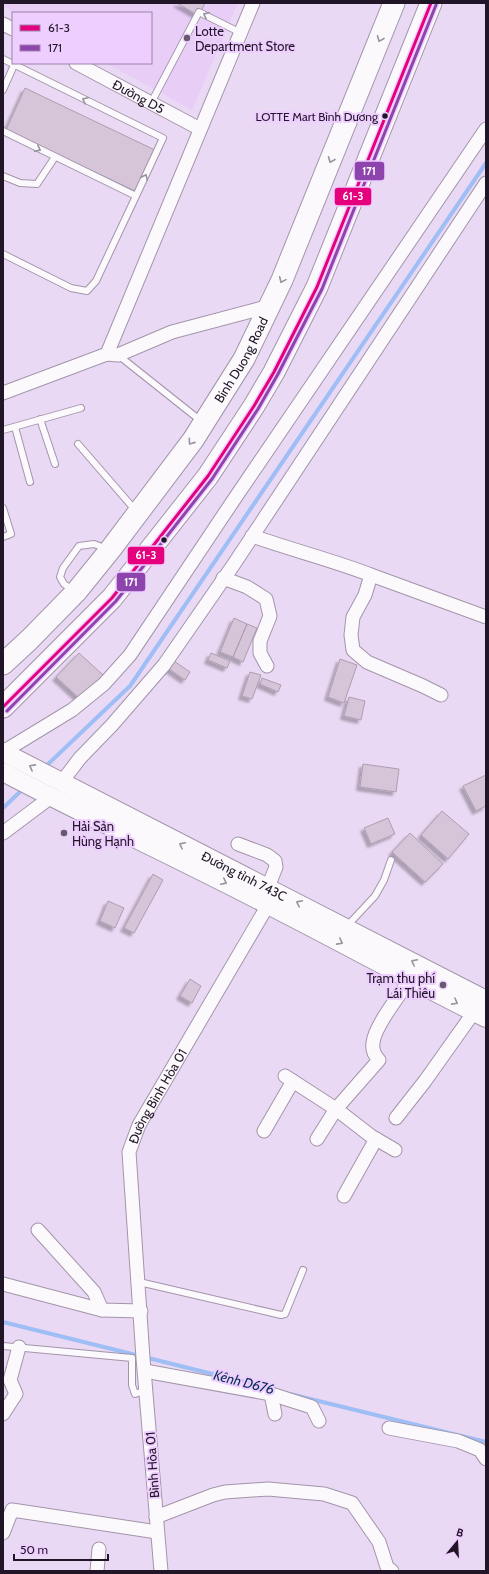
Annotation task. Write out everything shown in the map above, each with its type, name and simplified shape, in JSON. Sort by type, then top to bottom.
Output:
[{"type":"highway","name":"Binh Duong Road","points":[[3,664],[76,592],[110,550],[193,440],[244,359],[282,280],[394,3]]},
{"type":"highway","points":[[3,707],[112,598],[208,476],[254,406],[274,372],[317,287],[431,3]]},
{"type":"main road","name":"Đường tỉnh 743C","points":[[3,752],[271,894],[410,980],[482,1010]]},
{"type":"main road","name":"Đường tỉnh 743C","points":[[3,772],[51,797],[346,927],[482,1010]]},
{"type":"street","points":[[112,355],[200,129],[253,3]]},
{"type":"street","points":[[3,24],[12,28]]},
{"type":"street","name":"Đường D5","points":[[78,64],[200,129]]},
{"type":"street","points":[[3,752],[72,710],[104,684],[130,655],[486,129]]},
{"type":"street","points":[[61,783],[80,758],[112,725],[164,665],[252,536],[485,186]]},
{"type":"street","points":[[3,393],[112,355],[172,332],[270,306]]},
{"type":"street","points":[[252,536],[345,565],[486,617]]},
{"type":"street","points":[[371,575],[365,595],[353,617],[351,635],[352,650],[367,662],[440,695]]},
{"type":"street","points":[[223,578],[247,587],[266,599],[270,616],[260,641],[260,653],[267,666]]},
{"type":"street","points":[[3,833],[51,797]]},
{"type":"street","name":"Đường Bình Hòa 01","points":[[144,1364],[130,1152],[139,1125],[271,894],[276,867],[275,861],[267,855],[238,844]]},
{"type":"street","points":[[317,1139],[336,1109],[379,1060],[374,1052],[374,1038],[383,1020],[410,980]]},
{"type":"street","points":[[396,1118],[482,1010]]},
{"type":"street","points":[[264,1131],[289,1079],[336,1109],[376,1139],[395,1150]]},
{"type":"street","points":[[344,1196],[376,1139]]},
{"type":"street","points":[[38,1230],[94,1292],[102,1310]]},
{"type":"street","points":[[3,1284],[102,1310],[141,1317]]},
{"type":"street","points":[[3,1414],[16,1394],[10,1380],[19,1347]]},
{"type":"street","points":[[144,1364],[271,1394],[312,1407],[319,1421]]},
{"type":"street","name":"Bình Hòa 01","points":[[144,1364],[161,1571]]},
{"type":"street","points":[[271,1394],[275,1414]]},
{"type":"street","points":[[389,1428],[458,1441],[480,1450],[486,1459]]},
{"type":"street","points":[[156,1517],[213,1495],[225,1492],[268,1489],[324,1494],[352,1503],[379,1542],[387,1568],[392,1571]]},
{"type":"street","points":[[3,1532],[12,1510],[157,1532]]},
{"type":"street","points":[[97,1571],[100,1549]]},
{"type":"lane","points":[[151,103],[199,12],[241,33]]},
{"type":"lane","points":[[3,90],[15,64],[163,138],[96,281],[87,291],[71,288],[3,254]]},
{"type":"lane","points":[[3,132],[136,196]]},
{"type":"lane","points":[[3,176],[20,183],[37,184],[56,157]]},
{"type":"lane","points":[[112,355],[203,423]]},
{"type":"lane","points":[[3,430],[82,408]]},
{"type":"lane","points":[[40,419],[55,464]]},
{"type":"lane","points":[[15,427],[30,482]]},
{"type":"lane","points":[[78,444],[139,513]]},
{"type":"lane","points":[[3,508],[11,534],[3,536]]},
{"type":"lane","points":[[346,927],[375,896],[384,880],[391,860]]},
{"type":"lane","points":[[139,1282],[281,1315],[285,1314],[303,1270]]},
{"type":"lane","points":[[3,1346],[132,1358],[132,1385],[134,1394],[147,1390]]},
{"type":"shaded area","name":"Lotte Department Store","points":[[3,3],[238,3],[192,110],[108,64],[152,64],[152,12],[13,12],[3,6]]},
{"type":"building","points":[[177,3],[205,3],[199,16]]},
{"type":"building","points":[[25,88],[157,151],[137,192],[6,130]]},
{"type":"building","points":[[234,618],[247,624],[233,657],[220,652]]},
{"type":"building","points":[[247,624],[257,628],[243,662],[233,657]]},
{"type":"building","points":[[79,653],[103,675],[80,699],[56,677]]},
{"type":"building","points":[[211,653],[230,661],[227,668],[208,660]]},
{"type":"building","points":[[340,659],[357,665],[344,703],[328,697]]},
{"type":"building","points":[[174,661],[190,672],[185,680],[169,669]]},
{"type":"building","points":[[250,672],[261,675],[252,699],[242,696]]},
{"type":"building","points":[[262,678],[281,685],[278,692],[260,684]]},
{"type":"building","points":[[349,697],[365,701],[361,720],[344,716]]},
{"type":"building","points":[[363,764],[399,769],[396,792],[360,787]]},
{"type":"building","points":[[486,775],[486,806],[476,811],[463,786]]},
{"type":"building","points":[[442,811],[469,834],[448,859],[421,835]]},
{"type":"building","points":[[388,818],[395,834],[371,844],[364,828]]},
{"type":"building","points":[[410,833],[443,864],[425,882],[392,852]]},
{"type":"building","points":[[153,874],[163,880],[134,933],[124,928]]},
{"type":"building","points":[[108,901],[124,908],[115,928],[100,921]]},
{"type":"building","points":[[190,979],[201,986],[192,1003],[180,996]]},
{"type":"waterway","points":[[44,768],[130,686],[486,163]]},
{"type":"waterway","points":[[3,808],[24,788]]},
{"type":"waterway","name":"Kênh D676","points":[[3,1322],[253,1384]]},
{"type":"waterway","name":"Kênh D676","points":[[290,1394],[486,1442]]},
{"type":"transit line","name":"61-3","points":[[3,707],[112,598],[208,476],[254,406],[274,372],[317,287],[431,3]]},
{"type":"transit line","name":"171","points":[[7,711],[116,601],[212,479],[258,409],[322,289],[436,5]]},
{"type":"place","name":"Lotte Department Store","points":[[187,38]]},
{"type":"place","name":"LOTTE Mart Bình Dương","points":[[385,116]]},
{"type":"place","name":"Hải Sản Hùng Hạnh","points":[[64,833]]},
{"type":"place","name":"Trạm thu phí Lái Thiêu","points":[[443,985]]}]
